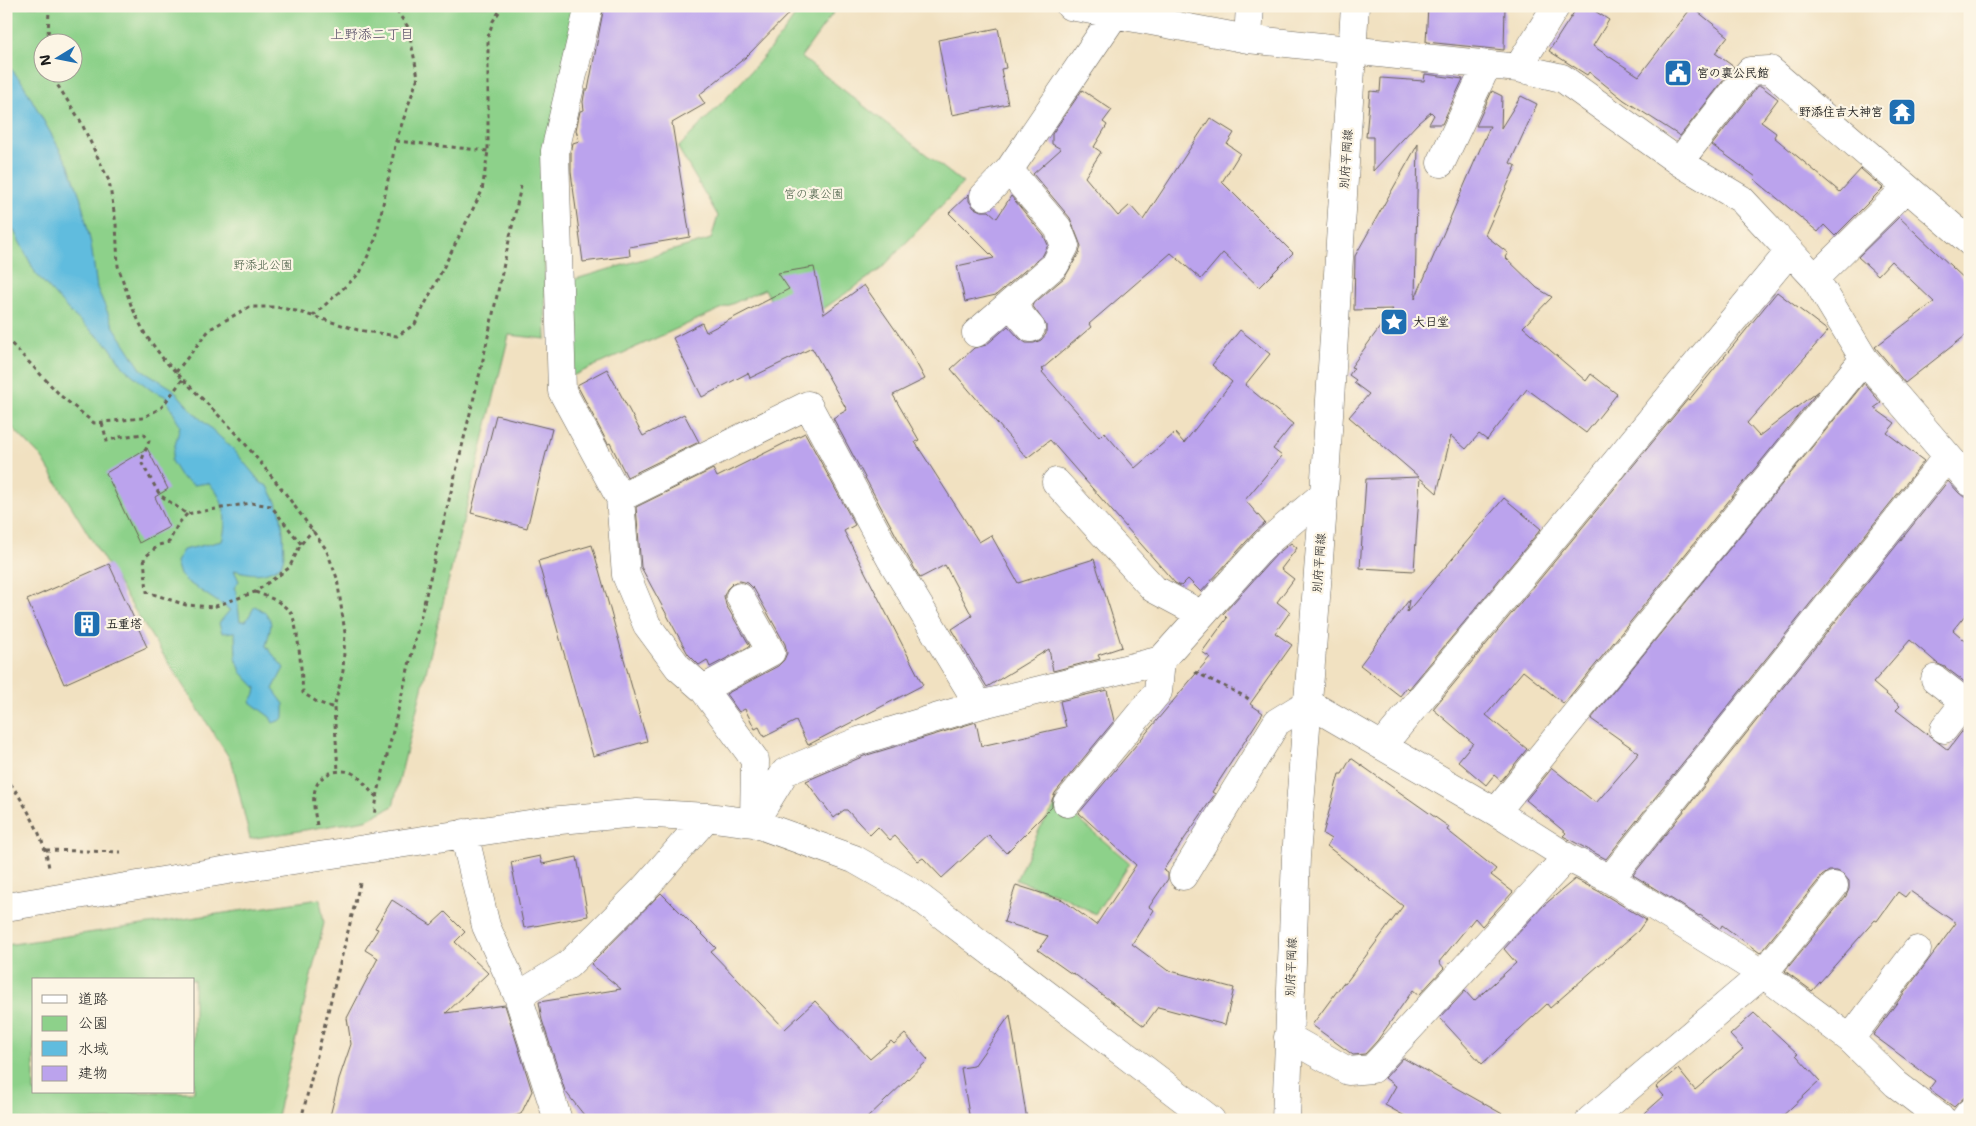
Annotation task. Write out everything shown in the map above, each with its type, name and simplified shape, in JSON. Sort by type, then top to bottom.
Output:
[{"type":"street","points":[[589,6],[556,151],[562,392],[620,498],[626,575],[647,625],[678,667],[703,689],[755,760],[754,823]]},
{"type":"street","points":[[1070,6],[1202,32],[1248,39],[1518,68],[1562,78],[1679,162],[1741,199],[1788,252],[1815,278],[1864,359],[1970,482]]},
{"type":"street","points":[[1248,39],[1250,6]]},
{"type":"street","name":"別府平岡線","points":[[1286,1120],[1296,857],[1324,494],[1355,6]]},
{"type":"street","points":[[1518,68],[1556,6]]},
{"type":"street","points":[[984,196],[1009,170],[1115,14]]},
{"type":"street","points":[[1441,163],[1487,65]]},
{"type":"street","points":[[1679,162],[1750,71],[1770,70],[1970,242]]},
{"type":"street","points":[[976,333],[1011,305],[1055,265],[1065,246],[1058,228],[1009,170]]},
{"type":"street","points":[[1815,278],[1906,188]]},
{"type":"street","points":[[1382,746],[1788,252]]},
{"type":"street","points":[[1011,305],[1031,328]]},
{"type":"street","points":[[1496,812],[1864,359]]},
{"type":"street","points":[[620,498],[808,405],[890,558],[979,705]]},
{"type":"street","points":[[1610,879],[1947,457]]},
{"type":"street","points":[[1056,482],[1154,590],[1201,614]]},
{"type":"street","points":[[1067,803],[1158,692],[1162,660],[1266,543],[1324,494]]},
{"type":"street","points":[[703,689],[771,652],[740,597]]},
{"type":"street","points":[[754,823],[785,772],[859,741],[979,705],[1162,660]]},
{"type":"street","points":[[1935,679],[1967,705],[1944,729]]},
{"type":"street","points":[[1183,876],[1277,722],[1308,703],[1496,812],[1567,857],[1610,879],[1763,974],[1850,1040],[1896,1084],[1943,1120]]},
{"type":"street","points":[[6,907],[464,833],[549,822],[637,813],[707,817],[754,823],[854,859],[916,894],[1211,1120]]},
{"type":"street","points":[[518,996],[568,965],[643,890],[707,817]]},
{"type":"street","points":[[464,833],[486,926],[518,996],[552,1117]]},
{"type":"street","points":[[1288,1037],[1348,1071],[1372,1069],[1567,857]]},
{"type":"street","points":[[1590,1120],[1763,974],[1834,886]]},
{"type":"street","points":[[1850,1040],[1917,950]]},
{"type":"street","points":[[1964,1120],[1970,1112]]},
{"type":"path","points":[[48,32],[49,6]]},
{"type":"path","points":[[313,316],[360,273],[376,238],[396,141],[418,77],[408,27],[393,6]]},
{"type":"path","points":[[176,372],[210,329],[249,307],[276,307],[358,330],[397,336],[415,324],[482,191],[488,151],[488,37],[493,21],[502,6]]},
{"type":"path","points":[[55,82],[80,120],[109,181],[116,224],[118,266],[131,305],[145,334],[183,380],[238,435],[313,530],[326,550],[337,578],[345,633],[343,671],[334,708],[338,771]]},
{"type":"path","points":[[396,141],[488,151]]},
{"type":"path","points":[[373,824],[377,797],[479,373],[523,176]]},
{"type":"path","points":[[6,338],[61,396],[94,424],[142,418],[161,408],[183,380]]},
{"type":"path","points":[[102,423],[107,441],[120,437],[144,434],[149,441],[141,462],[160,495],[187,514],[251,502],[271,506],[301,544]]},
{"type":"path","points":[[187,514],[178,524],[169,542],[158,545],[144,558],[147,592],[186,605],[213,607],[255,592],[289,568],[301,544],[313,530]]},
{"type":"path","points":[[255,592],[278,600],[292,614],[300,656],[303,693],[316,702],[334,708]]},
{"type":"path","points":[[1162,660],[1191,670],[1246,697],[1277,722]]},
{"type":"path","points":[[318,833],[313,797],[316,784],[326,774],[338,771],[351,772],[362,780],[369,791],[377,797]]},
{"type":"path","points":[[6,777],[23,802],[46,850],[54,898]]},
{"type":"path","points":[[301,1120],[362,875]]},
{"type":"green space","name":"野添北公園","points":[[6,6],[581,6],[543,159],[546,339],[509,335],[393,806],[366,820],[250,839],[232,762],[132,606],[42,458],[6,421]]},
{"type":"green space","name":"宮の裏公園","points":[[802,6],[838,6],[801,57],[963,183],[881,269],[787,334],[765,289],[570,377],[569,281],[711,239],[718,216],[678,148],[759,62]]},
{"type":"green space","points":[[1058,802],[1130,863],[1095,914],[1066,898],[1016,880],[1040,828]]},
{"type":"green space","points":[[320,899],[324,923],[276,1120],[6,1120],[6,945]]},
{"type":"water","points":[[6,63],[22,82],[69,166],[80,196],[91,244],[97,288],[114,327],[141,369],[173,389],[193,412],[233,449],[261,483],[268,486],[280,510],[284,556],[281,566],[258,574],[234,570],[239,581],[234,588],[240,621],[246,621],[255,606],[267,615],[271,623],[266,646],[284,668],[273,689],[284,704],[284,717],[281,720],[273,723],[270,717],[250,702],[256,688],[241,672],[236,658],[235,632],[222,633],[219,623],[230,610],[180,575],[176,562],[183,550],[222,541],[225,518],[221,502],[214,489],[208,483],[194,485],[181,477],[171,461],[180,426],[165,396],[151,390],[124,368],[109,346],[72,314],[36,274],[6,215]]},
{"type":"building","points":[[604,6],[796,6],[746,57],[699,95],[705,104],[672,123],[690,237],[629,247],[630,256],[583,262],[571,172],[571,153],[573,143],[579,141],[576,130],[580,111],[584,110],[585,90],[588,90]]},
{"type":"building","points":[[1428,6],[1505,6],[1504,50],[1426,42]]},
{"type":"building","name":"宮の裏公民館","points":[[1578,6],[1587,6],[1609,20],[1593,46],[1639,76],[1692,7],[1728,36],[1715,53],[1734,67],[1680,136],[1624,100],[1589,72],[1587,75],[1549,51]]},
{"type":"building","points":[[998,28],[1006,68],[1001,69],[1008,104],[952,115],[938,40]]},
{"type":"building","points":[[1425,74],[1463,79],[1442,124],[1429,124],[1434,115],[1431,112],[1418,123],[1373,171],[1373,137],[1366,137],[1370,91],[1380,92],[1381,78],[1424,81]]},
{"type":"building","points":[[1758,86],[1761,86],[1778,99],[1761,122],[1776,133],[1774,137],[1840,192],[1861,169],[1883,188],[1835,236],[1824,225],[1818,232],[1754,179],[1756,177],[1712,145]]},
{"type":"building","points":[[1082,90],[1112,110],[1103,122],[1107,125],[1094,147],[1101,152],[1085,177],[1118,216],[1130,205],[1143,220],[1210,118],[1234,133],[1227,144],[1240,153],[1222,182],[1293,253],[1259,287],[1223,253],[1201,279],[1171,253],[1089,324],[1091,327],[1042,369],[1044,370],[1042,372],[1099,437],[1104,432],[1135,468],[1175,433],[1184,443],[1232,382],[1212,365],[1240,330],[1270,354],[1245,385],[1293,424],[1273,449],[1282,456],[1245,500],[1265,523],[1201,592],[1188,579],[1181,586],[1175,583],[1050,440],[1027,458],[951,369],[974,348],[986,345],[1008,326],[1026,343],[1034,343],[1041,340],[1046,334],[1046,325],[1032,305],[1065,277],[1081,246],[1070,218],[1033,174],[1061,149],[1052,144],[1052,134]]},
{"type":"building","points":[[1492,91],[1502,96],[1501,128],[1521,96],[1537,104],[1510,163],[1516,166],[1485,235],[1508,253],[1505,257],[1537,288],[1552,297],[1523,327],[1586,381],[1591,374],[1617,394],[1586,433],[1527,389],[1487,440],[1479,434],[1466,449],[1451,436],[1437,493],[1420,478],[1414,571],[1360,568],[1366,479],[1419,477],[1349,417],[1369,394],[1354,383],[1356,380],[1349,375],[1354,368],[1351,367],[1393,309],[1354,310],[1355,256],[1418,144],[1415,299],[1490,126],[1476,126]]},
{"type":"building","points":[[969,194],[969,201],[974,208],[981,211],[989,211],[997,218],[1011,196],[1044,236],[1048,245],[1043,255],[996,295],[965,302],[957,266],[994,258],[949,213]]},
{"type":"building","points":[[1899,217],[1970,284],[1970,332],[1905,383],[1875,347],[1934,302],[1891,261],[1878,275],[1858,257]]},
{"type":"building","points":[[814,267],[824,314],[864,285],[908,348],[925,379],[893,395],[919,440],[915,442],[979,542],[991,535],[1018,583],[1094,559],[1122,647],[1098,655],[1100,659],[1053,671],[1049,649],[987,687],[952,629],[972,616],[945,565],[920,578],[833,418],[847,410],[812,348],[750,378],[748,373],[702,397],[673,338],[702,323],[706,332],[789,289],[778,273]]},
{"type":"building","points":[[1777,292],[1828,331],[1747,423],[1759,436],[1818,391],[1566,701],[1563,703],[1523,671],[1486,715],[1527,749],[1501,781],[1494,775],[1486,785],[1458,761],[1473,743],[1433,709]]},
{"type":"building","points":[[607,369],[643,436],[684,414],[699,442],[627,477],[577,385]]},
{"type":"building","points":[[1864,383],[1881,403],[1874,408],[1895,423],[1887,433],[1924,461],[1606,859],[1563,836],[1566,833],[1526,800],[1552,768],[1596,803],[1639,753],[1591,719]]},
{"type":"building","points":[[496,415],[552,429],[527,528],[471,513]]},
{"type":"building","points":[[805,433],[855,525],[844,531],[923,685],[808,745],[796,721],[764,737],[759,727],[755,729],[745,709],[739,712],[726,694],[778,666],[784,660],[787,653],[785,644],[754,589],[748,583],[740,581],[733,583],[727,589],[724,596],[726,605],[750,646],[710,667],[707,660],[699,665],[688,654],[641,567],[636,507],[713,469],[717,477]]},
{"type":"building","points":[[147,448],[168,489],[155,497],[169,527],[139,543],[106,473]]},
{"type":"building","points":[[1948,481],[1964,497],[1970,497],[1970,609],[1953,630],[1970,645],[1970,686],[1938,664],[1910,640],[1873,683],[1900,706],[1896,710],[1948,750],[1970,721],[1970,1092],[1954,1107],[1929,1089],[1935,1081],[1873,1035],[1956,923],[1910,891],[1905,897],[1898,892],[1877,921],[1875,920],[1812,991],[1785,971],[1846,896],[1849,889],[1849,881],[1843,874],[1837,871],[1829,871],[1822,876],[1760,953],[1722,925],[1720,929],[1633,875]]},
{"type":"building","points":[[1504,498],[1541,529],[1409,689],[1407,687],[1400,696],[1360,665],[1409,600],[1407,612]]},
{"type":"building","points":[[1291,543],[1297,548],[1281,569],[1294,579],[1277,602],[1290,612],[1275,633],[1292,645],[1250,704],[1263,713],[1212,792],[1215,794],[1163,870],[1168,873],[1168,879],[1149,907],[1154,910],[1132,944],[1167,970],[1234,988],[1225,1025],[1158,1007],[1144,1026],[1073,973],[1038,950],[1048,936],[1004,922],[1016,885],[1063,900],[1096,925],[1136,865],[1079,813],[1210,657],[1202,652],[1227,618],[1223,614],[1277,554]]},
{"type":"building","points":[[592,545],[647,741],[593,756],[538,561]]},
{"type":"building","name":"五重塔","points":[[109,564],[147,647],[64,684],[27,600]]},
{"type":"building","points":[[1107,690],[1114,721],[1055,793],[1052,807],[1006,853],[989,835],[942,878],[923,858],[918,861],[895,836],[890,840],[878,827],[870,835],[847,810],[844,810],[834,818],[806,781],[864,756],[976,722],[981,746],[1066,727],[1060,701]]},
{"type":"building","points":[[1351,758],[1449,827],[1447,830],[1496,869],[1491,875],[1513,892],[1482,926],[1475,918],[1439,962],[1444,968],[1419,995],[1413,990],[1377,1041],[1365,1054],[1353,1055],[1312,1025],[1403,906],[1327,846],[1331,839],[1323,834],[1339,774],[1342,774]]},
{"type":"building","points":[[540,856],[542,864],[577,857],[588,916],[524,928],[511,862]]},
{"type":"building","points":[[1575,879],[1646,920],[1638,931],[1550,1008],[1547,1004],[1482,1064],[1440,1018],[1465,991],[1474,1001],[1516,963],[1504,949],[1543,906]]},
{"type":"building","points":[[661,893],[716,948],[711,952],[785,1029],[815,1001],[870,1059],[891,1041],[894,1044],[905,1034],[928,1060],[865,1120],[588,1120],[565,1091],[542,1020],[539,1002],[621,989],[591,964]]},
{"type":"building","points":[[392,900],[431,925],[445,912],[465,932],[455,942],[488,973],[446,1013],[505,1005],[532,1091],[521,1114],[503,1120],[329,1120],[340,1076],[351,1044],[347,1018],[378,958],[365,950],[378,929],[375,928]]},
{"type":"building","points":[[1754,1013],[1798,1054],[1796,1055],[1820,1081],[1778,1120],[1637,1120],[1664,1096],[1656,1087],[1678,1069],[1695,1090],[1743,1049],[1730,1035]]},
{"type":"building","points":[[1010,1015],[1027,1120],[970,1120],[961,1068],[974,1066]]},
{"type":"building","points":[[1403,1058],[1513,1120],[1412,1120],[1385,1105],[1396,1086],[1385,1078]]},
{"type":"place","name":"宮の裏公民館","points":[[1678,73]]},
{"type":"place","name":"野添住吉大神宮","points":[[1902,112]]},
{"type":"place","name":"大日堂","points":[[1394,322]]},
{"type":"place","name":"五重塔","points":[[87,624]]},
{"type":"district","name":"上野添二丁目","points":[[372,34]]}]
